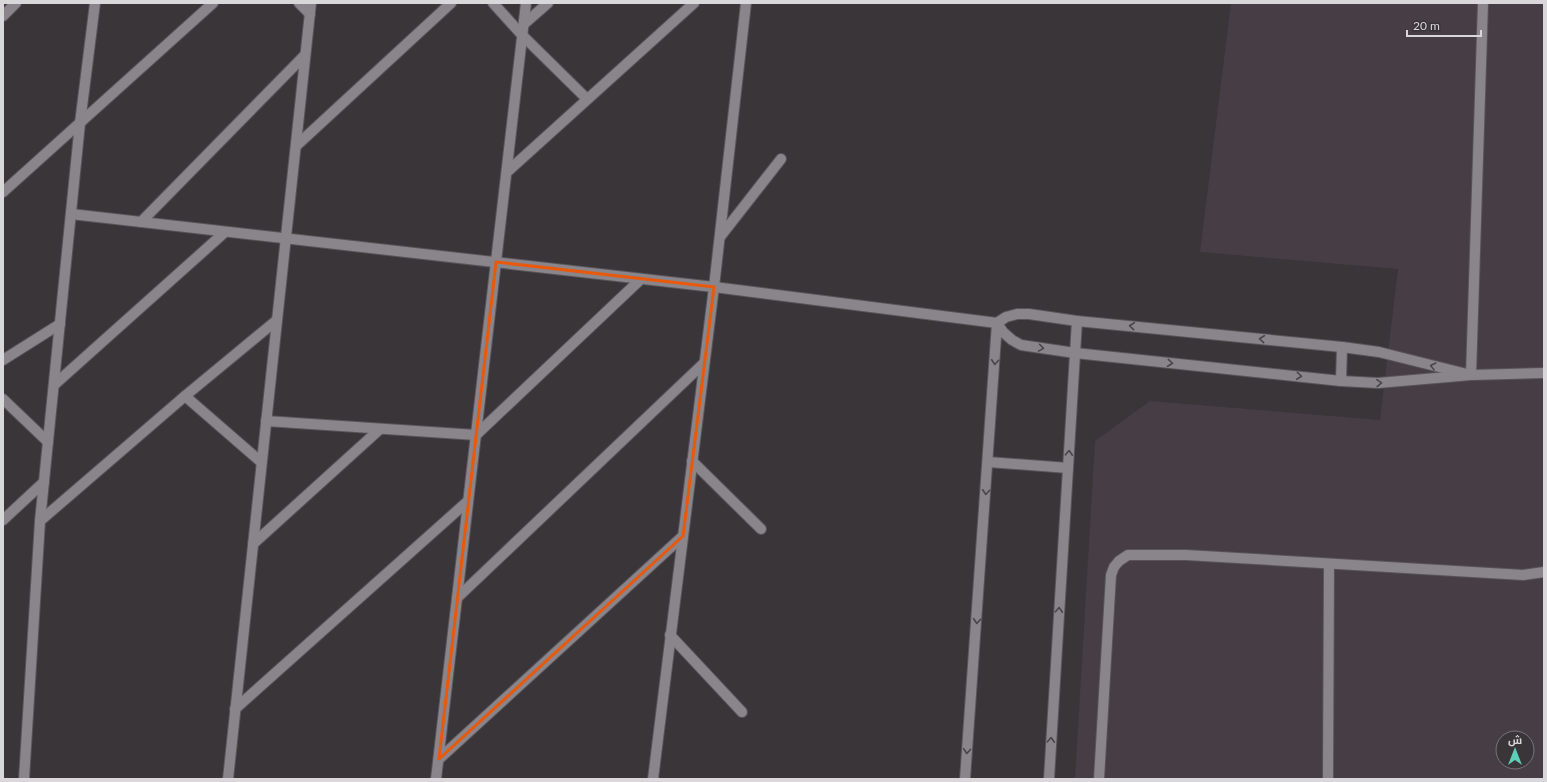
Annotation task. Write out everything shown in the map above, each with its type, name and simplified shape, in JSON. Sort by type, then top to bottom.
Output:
[{"type":"street","points":[[3,16],[16,3]]},
{"type":"street","points":[[24,779],[40,521],[70,214],[95,3]]},
{"type":"street","points":[[3,192],[213,3]]},
{"type":"street","points":[[299,3],[310,14]]},
{"type":"street","points":[[228,779],[311,3]]},
{"type":"street","points":[[296,146],[451,3]]},
{"type":"street","points":[[493,3],[522,36],[587,99]]},
{"type":"street","points":[[436,779],[526,3]]},
{"type":"street","points":[[524,24],[548,3]]},
{"type":"street","points":[[507,172],[694,3]]},
{"type":"street","points":[[653,779],[720,237],[746,3]]},
{"type":"street","points":[[1471,375],[1483,3]]},
{"type":"street","points":[[141,222],[305,55]]},
{"type":"street","points":[[720,237],[781,159]]},
{"type":"street","points":[[70,214],[714,287],[997,323],[1006,317],[1017,314],[1342,347],[1379,352],[1471,375]]},
{"type":"street","points":[[54,386],[226,232]]},
{"type":"street","points":[[266,421],[476,435],[641,279]]},
{"type":"street","points":[[40,521],[185,396],[277,320]]},
{"type":"street","points":[[1049,779],[1077,321]]},
{"type":"street","points":[[997,323],[1012,340],[1021,345],[1075,353],[1340,380],[1378,383],[1471,375],[1544,373]]},
{"type":"street","points":[[965,779],[997,323]]},
{"type":"street","points":[[3,360],[60,324]]},
{"type":"street","points":[[1340,380],[1342,347]]},
{"type":"street","points":[[457,598],[704,363]]},
{"type":"street","points":[[185,396],[261,462]]},
{"type":"street","points":[[3,399],[48,442]]},
{"type":"street","points":[[253,544],[380,429]]},
{"type":"street","points":[[692,461],[761,529]]},
{"type":"street","points":[[988,462],[1068,468]]},
{"type":"street","points":[[3,520],[44,482]]},
{"type":"street","points":[[235,710],[468,501]]},
{"type":"street","points":[[439,759],[683,536]]},
{"type":"street","points":[[1099,779],[1111,575],[1114,567],[1119,561],[1128,555],[1186,555],[1329,565],[1523,575],[1544,572]]},
{"type":"street","points":[[1328,779],[1329,565]]},
{"type":"street","points":[[670,635],[742,712]]},
{"type":"highlighted area","points":[[496,262],[714,287],[683,536],[439,759],[476,435]]},
{"type":"shaded area","points":[[1231,3],[1544,3],[1544,779],[1075,779],[1095,441],[1150,401],[1380,420],[1398,269],[1200,252]]}]
